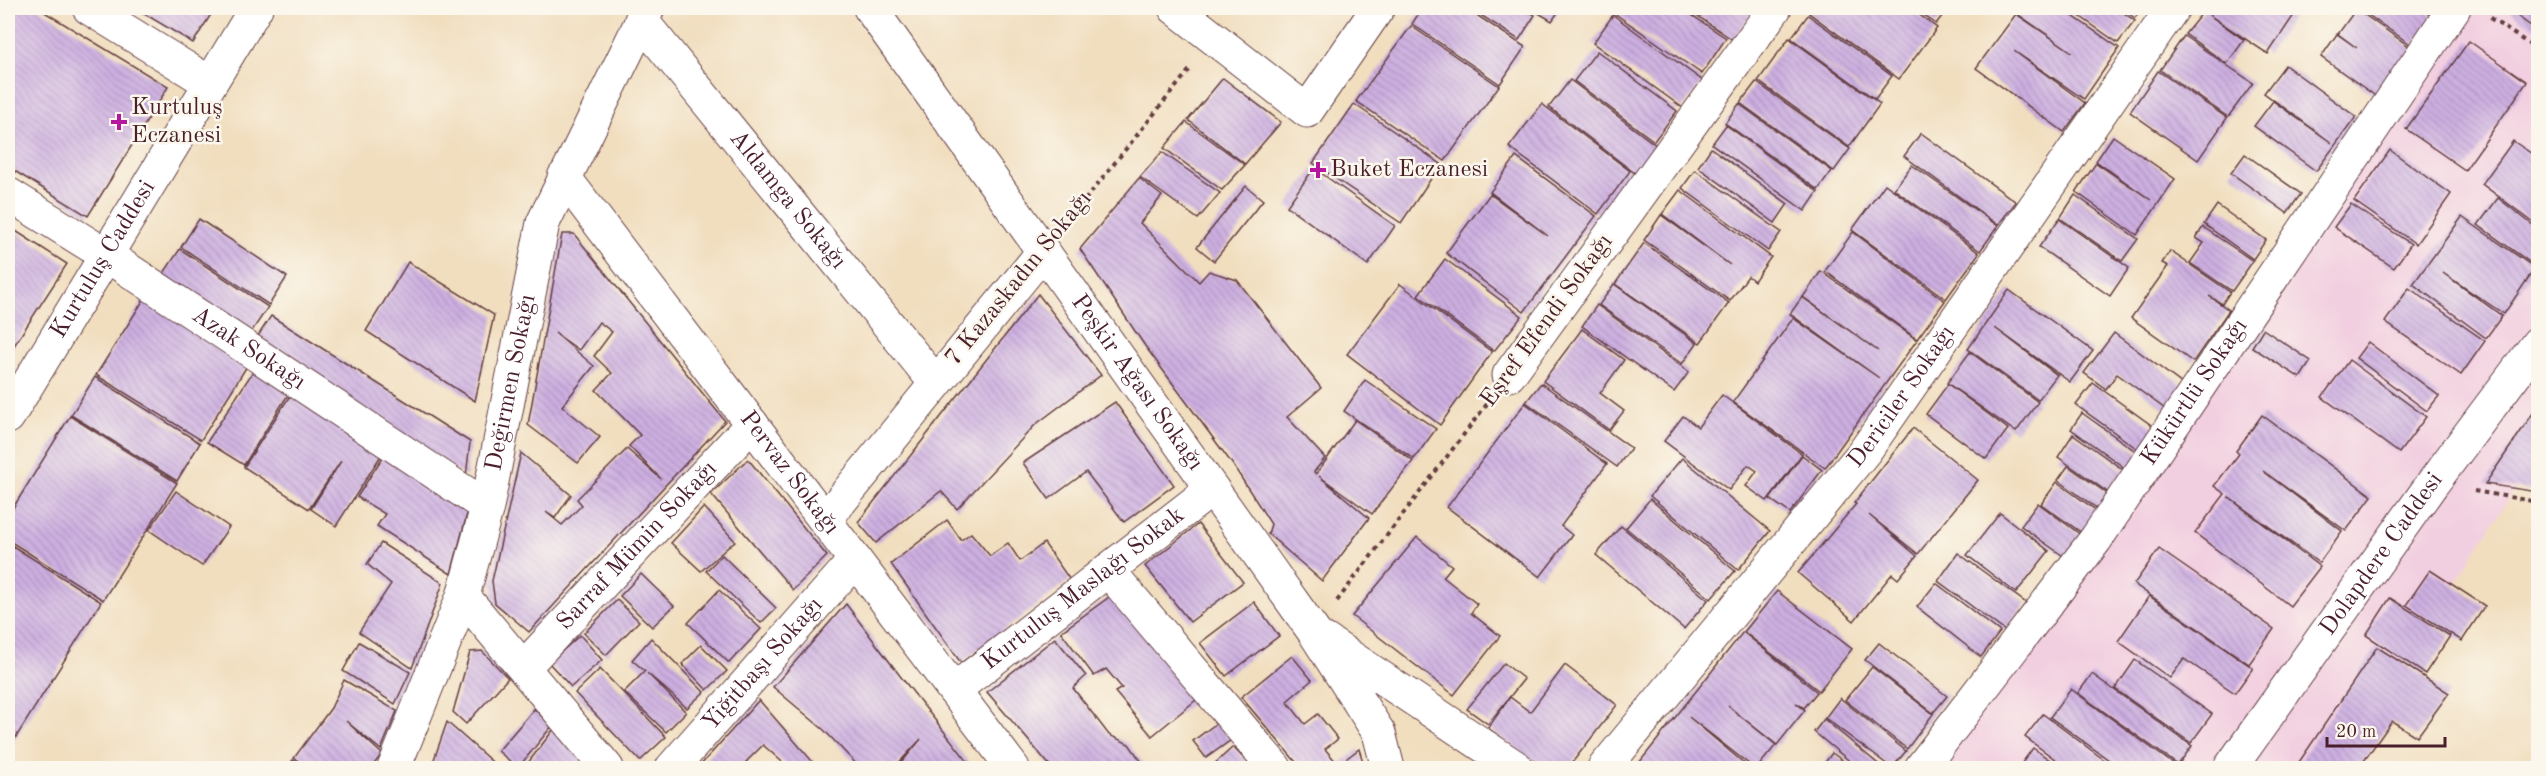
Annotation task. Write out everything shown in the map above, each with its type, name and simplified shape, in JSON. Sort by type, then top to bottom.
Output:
[{"type":"street","points":[[89,8],[210,83]]},
{"type":"street","name":"Kurtuluş Caddesi","points":[[8,417],[256,8]]},
{"type":"street","name":"Peşkir Ağası Sokağı","points":[[870,8],[1314,632],[1379,733],[1388,768]]},
{"type":"street","points":[[1175,8],[1307,111],[1378,8]]},
{"type":"street","name":"Eşref Efendi Sokağı","points":[[1509,375],[1775,8]]},
{"type":"street","name":"Dericiler Sokağı","points":[[1604,768],[1865,451],[2173,8]]},
{"type":"street","name":"Kükürtlü Sokağı","points":[[1921,768],[2096,539],[2469,11]]},
{"type":"street","name":"Değirmen Sokağı","points":[[394,768],[463,596],[487,507],[543,223],[644,14]]},
{"type":"street","name":"Aldamga Sokağı","points":[[644,14],[935,382]]},
{"type":"street","name":"Pervaz Sokağı","points":[[564,177],[1013,768]]},
{"type":"street","name":"Azak Sokağı","points":[[8,194],[106,255],[487,507]]},
{"type":"street","name":"7 Kazaskadın Sokağı","points":[[825,520],[1042,252]]},
{"type":"street","name":"Dolapdere Caddesi","points":[[2230,768],[2432,484],[2538,343]]},
{"type":"street","name":"Sarraf Mümin Sokağı","points":[[524,667],[752,424]]},
{"type":"street","name":"Kurtuluş Maslağı Sokak","points":[[954,690],[1212,489]]},
{"type":"street","name":"Yiğitbaşı Sokağı","points":[[672,768],[855,560]]},
{"type":"street","points":[[1108,570],[1275,768]]},
{"type":"street","points":[[463,596],[607,768]]},
{"type":"street","points":[[1314,632],[1517,768]]},
{"type":"path","points":[[2469,11],[2538,50]]},
{"type":"path","name":"7 Kazaskadın Sokağı","points":[[1042,252],[1215,39]]},
{"type":"path","name":"Eşref Efendi Sokağı","points":[[1314,632],[1509,375]]},
{"type":"path","points":[[2432,484],[2538,502]]},
{"type":"shaded area","points":[[2458,8],[2538,8],[2538,490],[2516,487],[2338,768],[1921,768]]},
{"type":"building","points":[[8,8],[38,8],[168,87],[88,216],[8,167]]},
{"type":"building","points":[[135,8],[215,8],[193,43]]},
{"type":"building","points":[[1422,8],[1466,8],[1525,47],[1500,84],[1412,24]]},
{"type":"building","points":[[1470,8],[1523,8],[1535,15],[1519,40]]},
{"type":"building","points":[[1530,8],[1561,8],[1552,21]]},
{"type":"building","points":[[1617,8],[1681,8],[1726,38],[1702,74],[1614,13]]},
{"type":"building","points":[[1686,8],[1756,8],[1733,40]]},
{"type":"building","points":[[1813,8],[1910,8],[1937,28],[1899,79],[1809,13]]},
{"type":"building","points":[[1914,8],[1948,8],[1936,24]]},
{"type":"building","points":[[2009,8],[2061,8],[2119,48],[2084,99],[2014,51],[2085,103],[2064,132],[1976,68],[2016,14],[2072,52]]},
{"type":"building","points":[[2068,8],[2117,8],[2135,21],[2118,43]]},
{"type":"building","points":[[2120,8],[2142,8],[2135,18]]},
{"type":"building","points":[[2206,8],[2282,8],[2294,15],[2268,54],[2209,15],[2244,40],[2227,64],[2185,34]]},
{"type":"building","points":[[2286,8],[2300,8],[2295,14]]},
{"type":"building","points":[[2358,8],[2421,8],[2434,17],[2413,46]]},
{"type":"building","points":[[2506,8],[2538,8],[2538,31]]},
{"type":"building","points":[[2356,9],[2413,49],[2377,97],[2321,57],[2337,34],[2357,48],[2338,34]]},
{"type":"building","points":[[1613,15],[1703,81],[1683,108],[1593,43]]},
{"type":"building","points":[[1808,15],[1892,76],[1875,99],[1791,38]]},
{"type":"building","points":[[1411,26],[1499,86],[1445,161],[1356,101]]},
{"type":"building","points":[[2184,36],[2253,83],[2228,117],[2160,70]]},
{"type":"building","points":[[1789,38],[1880,104],[1849,147],[1758,81]]},
{"type":"building","points":[[2469,41],[2527,82],[2465,170],[2406,129]]},
{"type":"building","points":[[1597,51],[1677,111],[1654,141],[1574,81]]},
{"type":"building","points":[[2285,65],[2356,117],[2316,171],[2254,126],[2273,101],[2332,143],[2264,93]]},
{"type":"building","points":[[2158,71],[2227,118],[2198,160],[2130,112]]},
{"type":"building","points":[[1223,78],[1281,122],[1245,164],[1188,120]]},
{"type":"building","points":[[1570,80],[1657,146],[1636,174],[1549,107]]},
{"type":"building","points":[[1756,82],[1850,149],[1834,171],[1740,103]]},
{"type":"building","points":[[1354,104],[1441,164],[1401,223],[1313,163]]},
{"type":"building","points":[[1542,104],[1630,171],[1598,214],[1509,147]]},
{"type":"building","points":[[1739,104],[1832,171],[1818,190],[1725,123]]},
{"type":"building","points":[[1186,122],[1245,165],[1222,190],[1164,148]]},
{"type":"building","points":[[1726,125],[1818,192],[1805,211],[1712,144]]},
{"type":"building","points":[[1921,133],[2016,202],[1998,225],[1904,156]]},
{"type":"building","points":[[2113,136],[2175,179],[2137,235],[2076,192],[2096,163],[2151,200],[2096,161]]},
{"type":"building","points":[[2513,141],[2538,158],[2538,226],[2482,184]]},
{"type":"building","points":[[1711,148],[1788,204],[1775,223],[1698,167]]},
{"type":"building","points":[[2390,150],[2451,194],[2416,244],[2354,201]]},
{"type":"building","points":[[1162,152],[1220,193],[1198,219],[1140,177]]},
{"type":"building","points":[[2245,154],[2301,194],[2287,213],[2231,173]]},
{"type":"building","points":[[1516,157],[1596,216],[1524,312],[1446,253],[1490,194],[1548,236],[1490,192]]},
{"type":"building","points":[[1912,165],[1998,226],[1980,251],[1894,189]]},
{"type":"building","points":[[1314,168],[1395,226],[1368,265],[1287,206]]},
{"type":"building","points":[[1695,170],[1781,232],[1768,251],[1682,188]]},
{"type":"building","points":[[1139,178],[1162,196],[1140,223],[1199,282],[1209,271],[1237,280],[1321,388],[1287,417],[1325,458],[1314,472],[1316,474],[1355,420],[1413,461],[1372,514],[1319,476],[1369,518],[1322,581],[1268,534],[1271,524],[1233,465],[1145,346],[1080,249]]},
{"type":"building","points":[[1885,184],[1979,253],[1946,299],[1852,230]]},
{"type":"building","points":[[1246,186],[1263,200],[1214,261],[1197,247]]},
{"type":"building","points":[[1680,190],[1771,257],[1754,281],[1748,276],[1730,301],[1644,240],[1661,215],[1730,265],[1662,214]]},
{"type":"building","points":[[2075,195],[2138,239],[2122,261],[2060,218]]},
{"type":"building","points":[[2498,198],[2538,229],[2538,261],[2535,266],[2478,225]]},
{"type":"building","points":[[2351,204],[2411,244],[2394,268],[2334,227]]},
{"type":"building","points":[[2217,205],[2266,240],[2253,259],[2204,224]]},
{"type":"building","points":[[2462,217],[2535,268],[2504,314],[2443,273],[2502,316],[2486,338],[2413,284]]},
{"type":"building","points":[[199,219],[287,277],[269,305],[181,247]]},
{"type":"building","points":[[2059,219],[2129,268],[2110,296],[2039,247]]},
{"type":"building","points":[[8,226],[67,264],[8,355]]},
{"type":"building","points":[[2203,227],[2253,261],[2232,291],[2190,263],[2204,243],[2196,238]]},
{"type":"building","points":[[1853,232],[1945,301],[1917,339],[1825,271]]},
{"type":"building","points":[[562,234],[574,234],[725,421],[529,632],[495,603],[492,581],[521,453],[571,495],[555,518],[546,512],[562,525],[582,505],[577,499],[627,449],[661,479],[629,446],[640,435],[596,390],[612,373],[594,356],[612,332],[599,322],[579,350],[555,333],[594,366],[562,406],[600,437],[578,463],[528,425]]},
{"type":"building","points":[[1644,243],[1729,303],[1700,343],[1615,284]]},
{"type":"building","points":[[180,249],[268,307],[250,334],[162,276]]},
{"type":"building","points":[[2170,251],[2230,292],[2222,304],[2209,296],[2229,310],[2193,362],[2131,318],[2168,266],[2162,263]]},
{"type":"building","points":[[1445,259],[1522,316],[1494,351],[1418,295]]},
{"type":"building","points":[[408,262],[494,315],[475,401],[366,331]]},
{"type":"building","points":[[1821,271],[1917,340],[1825,468],[1733,402],[1793,318],[1879,378],[1790,314],[1802,297],[1878,351],[1803,297]]},
{"type":"building","points":[[1400,284],[1492,352],[1440,425],[1347,354]]},
{"type":"building","points":[[1614,284],[1697,343],[1682,364],[1599,305]]},
{"type":"building","points":[[2409,288],[2485,341],[2461,375],[2385,322]]},
{"type":"building","points":[[2009,290],[2093,351],[2070,382],[1995,328],[2057,375],[2038,400],[1968,349]]},
{"type":"building","points":[[1038,294],[1101,375],[1035,425],[957,509],[941,491],[876,543],[858,522]]},
{"type":"building","points":[[144,299],[247,366],[201,440],[96,375]]},
{"type":"building","points":[[1597,305],[1689,372],[1674,392],[1582,326]]},
{"type":"building","points":[[271,316],[470,442],[466,477],[256,339]]},
{"type":"building","points":[[1582,329],[1624,360],[1600,393],[1624,411],[1609,430],[1543,381]]},
{"type":"building","points":[[2263,329],[2311,361],[2300,378],[2252,347]]},
{"type":"building","points":[[2114,333],[2186,387],[2168,411],[2117,374],[2106,389],[2084,373]]},
{"type":"building","points":[[2368,342],[2439,396],[2427,411],[2356,358]]},
{"type":"building","points":[[1970,352],[2038,402],[2016,432],[1947,383]]},
{"type":"building","points":[[2349,360],[2426,417],[2399,453],[2322,397]]},
{"type":"building","points":[[254,370],[289,393],[244,465],[207,442]]},
{"type":"building","points":[[95,377],[200,443],[177,481],[71,415]]},
{"type":"building","points":[[1365,380],[1436,429],[1414,459],[1344,411]]},
{"type":"building","points":[[1541,383],[1631,448],[1617,467],[1526,402]]},
{"type":"building","points":[[2093,383],[2158,430],[2142,452],[2076,405]]},
{"type":"building","points":[[1948,384],[2008,429],[1986,459],[1926,414]]},
{"type":"building","points":[[291,394],[382,454],[336,526],[311,509],[341,461],[309,509],[244,467]]},
{"type":"building","points":[[1722,395],[1802,454],[1767,501],[1746,486],[1757,471],[1748,465],[1729,490],[1664,441],[1683,416],[1698,427]]},
{"type":"building","points":[[1115,402],[1174,485],[1124,522],[1086,472],[1049,499],[1023,463]]},
{"type":"building","points":[[1525,403],[1607,464],[1561,526],[1572,535],[1540,577],[1447,507]]},
{"type":"building","points":[[2538,406],[2538,492],[2485,484]]},
{"type":"building","points":[[2082,413],[2141,455],[2129,471],[2071,429]]},
{"type":"building","points":[[2262,415],[2372,496],[2346,531],[2263,471],[2342,531],[2319,563],[2228,497],[2320,567],[2290,606],[2195,533],[2225,494],[2214,486],[2239,454],[2236,451]]},
{"type":"building","points":[[70,416],[177,483],[103,600],[8,540],[8,516]]},
{"type":"building","points":[[1913,428],[1978,480],[1918,554],[1869,515],[1917,556],[1898,579],[1892,574],[1854,621],[1798,573],[1856,504],[1854,503]]},
{"type":"building","points":[[2073,434],[2129,474],[2113,496],[2058,457]]},
{"type":"building","points":[[384,455],[468,510],[451,574],[377,526],[385,514],[357,497]]},
{"type":"building","points":[[1802,455],[1822,470],[1790,513],[1770,499]]},
{"type":"building","points":[[1682,458],[1770,531],[1738,570],[1650,496]]},
{"type":"building","points":[[748,459],[827,556],[793,590],[711,494]]},
{"type":"building","points":[[2068,466],[2112,497],[2102,512],[2058,480]]},
{"type":"building","points":[[2057,482],[2101,514],[2085,535],[2041,504]]},
{"type":"building","points":[[176,491],[229,527],[202,566],[149,530]]},
{"type":"building","points":[[1650,499],[1735,571],[1711,599],[1626,528]]},
{"type":"building","points":[[2038,503],[2081,535],[2066,558],[2021,526]]},
{"type":"building","points":[[704,507],[735,541],[701,571],[671,543]]},
{"type":"building","points":[[2000,513],[2049,551],[2016,593],[1967,555]]},
{"type":"building","points":[[947,520],[961,540],[971,533],[990,556],[1008,543],[1020,561],[1044,543],[1070,580],[961,663],[891,564]]},
{"type":"building","points":[[1198,524],[1243,582],[1190,622],[1145,566]]},
{"type":"building","points":[[1621,526],[1708,600],[1684,629],[1596,555]]},
{"type":"building","points":[[1417,537],[1452,566],[1443,577],[1477,604],[1471,613],[1500,636],[1454,695],[1352,616]]},
{"type":"building","points":[[8,543],[101,602],[8,750]]},
{"type":"building","points":[[381,543],[443,583],[412,668],[359,632],[391,584],[367,564]]},
{"type":"building","points":[[2159,549],[2274,629],[2249,664],[2134,584]]},
{"type":"building","points":[[1958,553],[2026,603],[2005,631],[1938,581]]},
{"type":"building","points":[[722,555],[776,608],[761,623],[706,571]]},
{"type":"building","points":[[2430,570],[2485,606],[2462,641],[2406,605]]},
{"type":"building","points":[[641,574],[674,606],[652,627],[620,596]]},
{"type":"building","points":[[1936,583],[2000,632],[1981,657],[1917,607]]},
{"type":"building","points":[[719,590],[761,629],[729,663],[688,623]]},
{"type":"building","points":[[1777,591],[1852,649],[1819,691],[1744,632]]},
{"type":"building","points":[[1112,595],[1196,700],[1152,736],[1115,692],[1122,688],[1106,669],[1094,676],[1061,632]]},
{"type":"building","points":[[2149,596],[2253,668],[2235,693],[2184,659],[2170,678],[2118,641]]},
{"type":"building","points":[[2390,598],[2450,636],[2425,674],[2366,635]]},
{"type":"building","points":[[617,600],[639,621],[606,655],[584,633]]},
{"type":"building","points":[[1254,602],[1279,636],[1226,676],[1200,643]]},
{"type":"building","points":[[846,604],[973,768],[897,768],[921,739],[894,768],[860,768],[824,730],[773,687]]},
{"type":"building","points":[[1743,632],[1817,692],[1804,708],[1796,703],[1805,710],[1777,745],[1728,706],[1776,745],[1757,768],[1689,717],[1745,764],[1741,768],[1635,768]]},
{"type":"building","points":[[580,635],[602,660],[571,687],[549,663]]},
{"type":"building","points":[[651,638],[704,692],[687,708],[647,673],[686,712],[666,732],[624,692],[645,671],[632,660]]},
{"type":"building","points":[[1055,638],[1086,676],[1073,688],[1109,735],[1129,744],[1146,768],[1052,768],[987,692]]},
{"type":"building","points":[[359,642],[410,672],[395,704],[343,671]]},
{"type":"building","points":[[1879,643],[1947,696],[1933,713],[1865,660]]},
{"type":"building","points":[[701,645],[727,671],[707,690],[682,664]]},
{"type":"building","points":[[2377,647],[2449,693],[2417,737],[2392,721],[2359,768],[2295,768]]},
{"type":"building","points":[[482,651],[508,678],[466,724],[453,712],[470,652]]},
{"type":"building","points":[[1292,656],[1312,680],[1287,701],[1305,724],[1318,714],[1338,739],[1325,749],[1338,764],[1332,768],[1301,768],[1241,697]]},
{"type":"building","points":[[2135,660],[2212,714],[2191,743],[2115,689]]},
{"type":"building","points":[[1504,663],[1524,679],[1488,724],[1467,709]]},
{"type":"building","points":[[1565,665],[1617,705],[1568,768],[1543,768],[1488,728],[1510,697],[1530,712]]},
{"type":"building","points":[[1872,667],[1933,714],[1907,749],[1845,700]]},
{"type":"building","points":[[600,669],[666,737],[640,761],[575,693]]},
{"type":"building","points":[[2092,674],[2192,746],[2178,765],[2078,693]]},
{"type":"building","points":[[344,680],[397,711],[381,750],[346,721],[382,754],[371,768],[308,768],[294,758],[331,708]]},
{"type":"building","points":[[2071,689],[2176,766],[2175,768],[2120,768],[2050,717]]},
{"type":"building","points":[[1840,698],[1906,751],[1892,768],[1825,718]]},
{"type":"building","points":[[759,700],[812,761],[806,768],[789,768],[763,745],[746,762],[753,768],[698,768]]},
{"type":"building","points":[[534,709],[552,726],[518,768],[498,751]]},
{"type":"building","points":[[2043,714],[2115,768],[2067,768],[2025,737]]},
{"type":"building","points":[[1824,719],[1883,768],[1858,768],[1814,732]]},
{"type":"building","points":[[447,722],[499,768],[431,768]]},
{"type":"building","points":[[1218,722],[1231,740],[1206,758],[1193,741]]},
{"type":"building","points":[[554,729],[592,768],[524,768]]},
{"type":"building","points":[[1233,747],[1253,768],[1210,768]]},
{"type":"building","points":[[2033,748],[2061,768],[2019,767]]},
{"type":"building","points":[[1359,749],[1365,768],[1334,768]]},
{"type":"building","points":[[1832,753],[1853,768],[1821,768]]},
{"type":"building","points":[[293,760],[306,768],[286,768]]},
{"type":"place","name":"Kurtuluş Eczanesi","points":[[119,122]]},
{"type":"place","name":"Buket Eczanesi","points":[[1318,170]]}]
